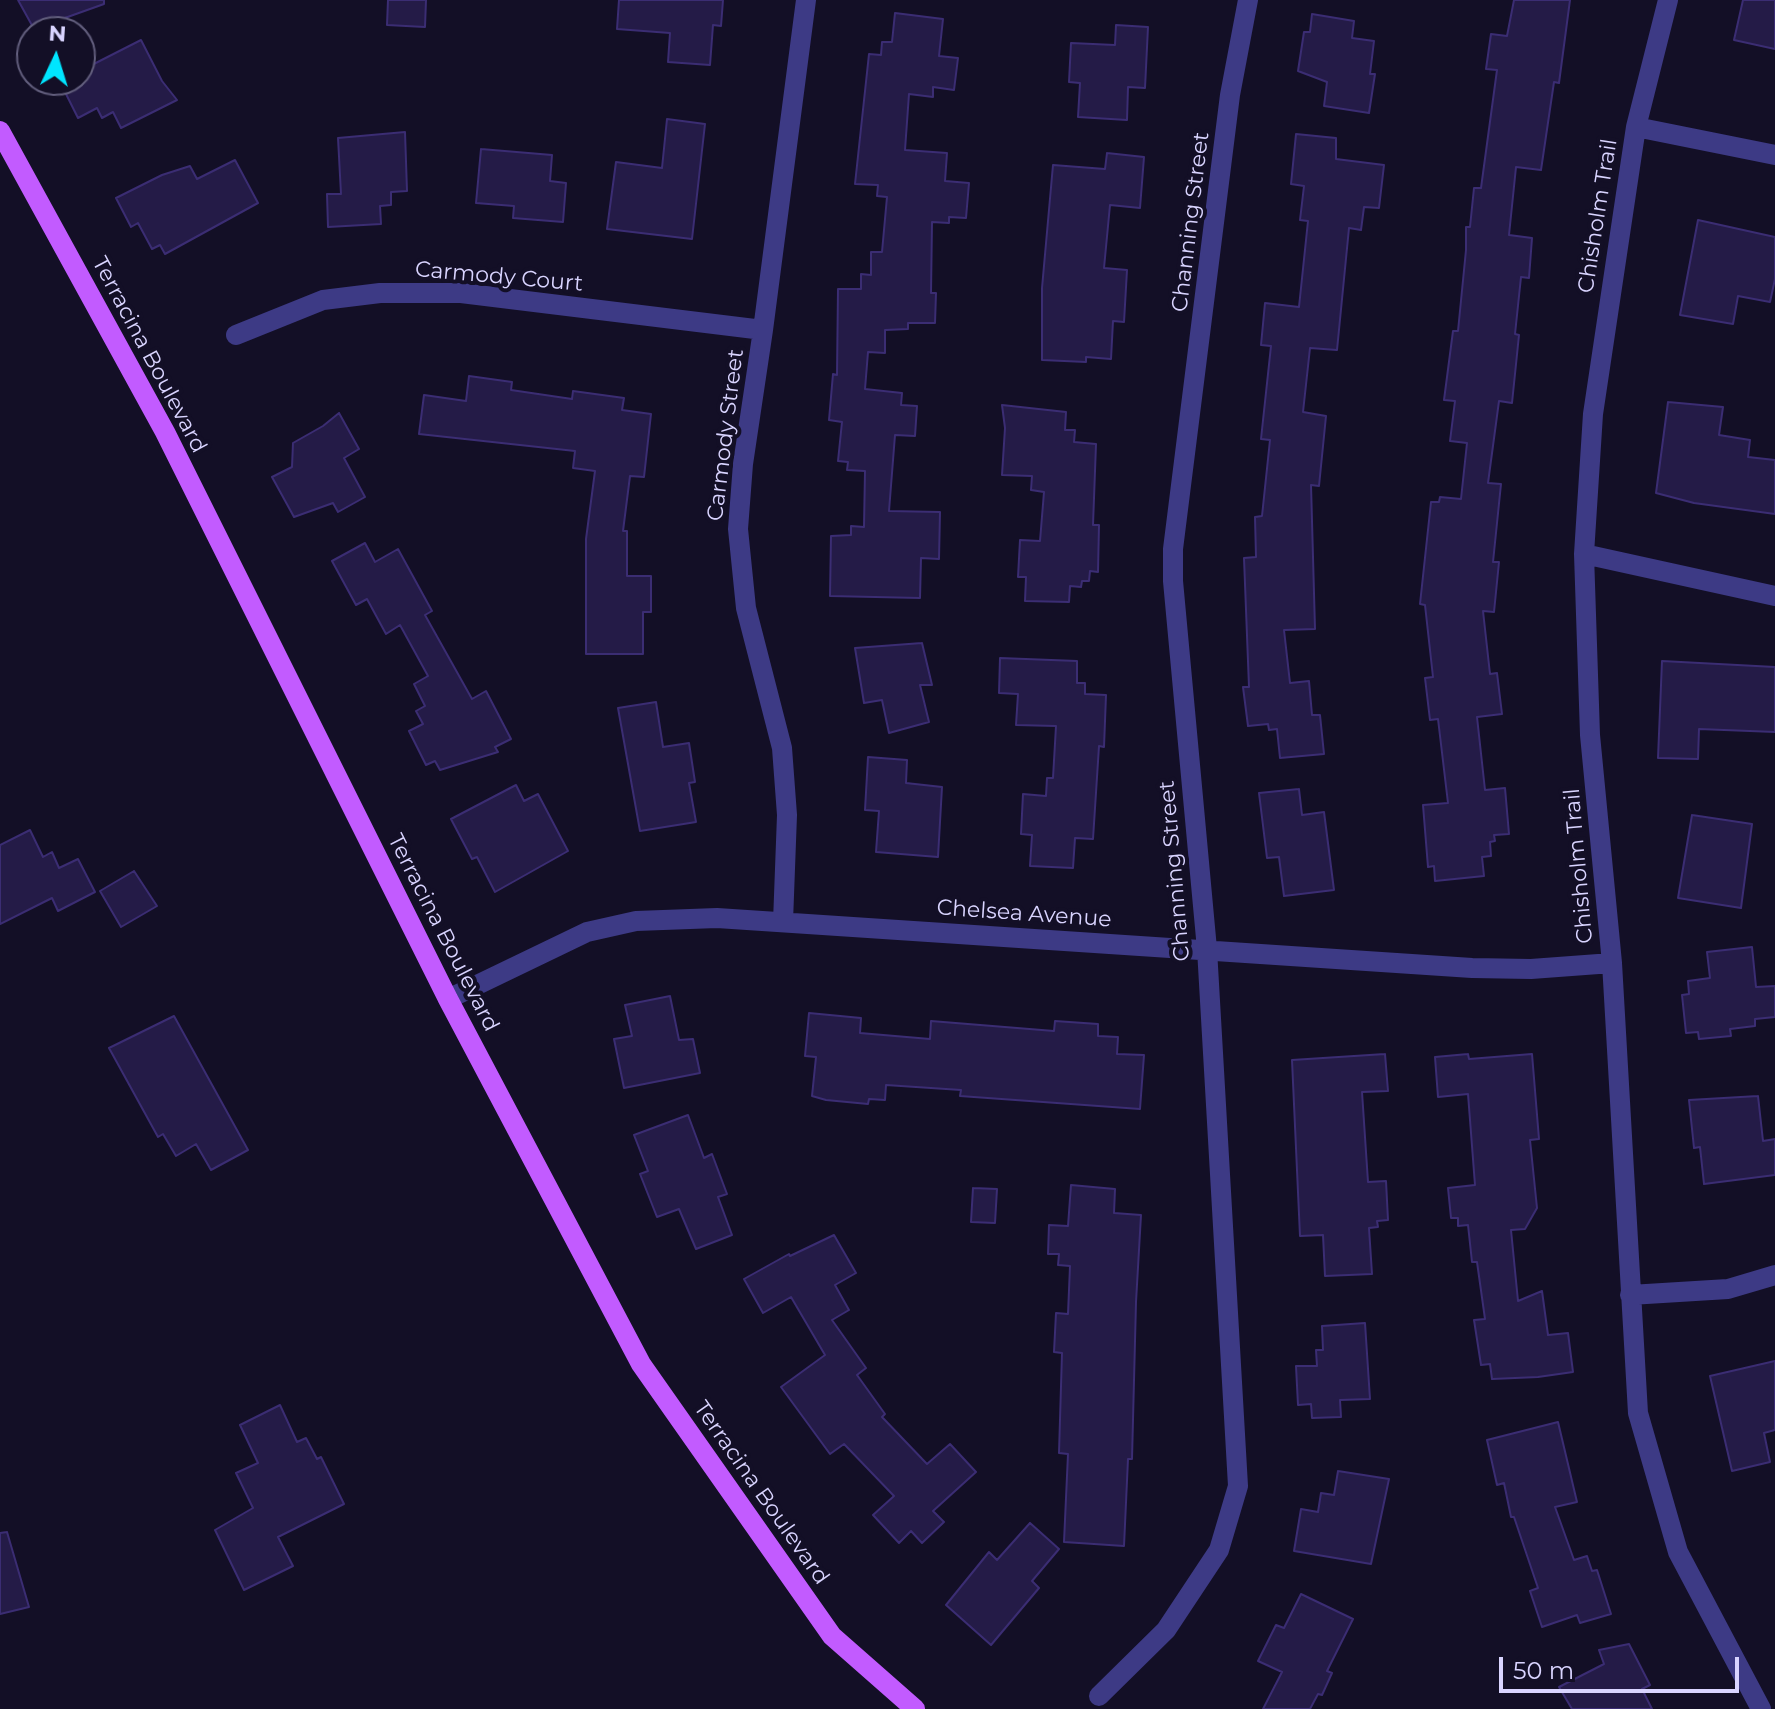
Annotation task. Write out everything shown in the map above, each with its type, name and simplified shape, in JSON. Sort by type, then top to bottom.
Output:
[{"type":"main road","name":"Terracina Boulevard","points":[[0,131],[165,432],[448,999],[641,1364],[832,1636],[915,1709]]},
{"type":"street","name":"Carmody Street","points":[[783,922],[787,815],[782,748],[746,608],[738,529],[743,464],[806,0]]},
{"type":"street","name":"Channing Street","points":[[1099,1696],[1166,1630],[1219,1550],[1238,1486],[1207,949],[1173,581],[1173,549],[1230,95],[1248,0]]},
{"type":"street","name":"Chisholm Trail","points":[[1668,0],[1636,127],[1593,414],[1584,554],[1590,735],[1612,963],[1638,1413],[1678,1552],[1761,1709]]},
{"type":"street","points":[[1636,127],[1775,155]]},
{"type":"street","name":"Carmody Court","points":[[236,335],[323,300],[380,293],[461,293],[763,330]]},
{"type":"street","points":[[1584,554],[1775,596]]},
{"type":"street","name":"Chelsea Avenue","points":[[448,999],[587,932],[636,921],[717,918],[1472,968],[1531,969],[1612,963]]},
{"type":"street","points":[[1630,1295],[1728,1289],[1775,1275]]},
{"type":"building","points":[[18,0],[104,0],[104,4],[70,16],[27,16]]},
{"type":"building","points":[[388,0],[426,0],[425,27],[387,25]]},
{"type":"building","points":[[619,0],[723,0],[721,26],[713,25],[710,65],[668,62],[670,33],[617,29]]},
{"type":"building","points":[[1514,0],[1570,0],[1559,83],[1554,82],[1541,170],[1516,167],[1509,235],[1532,238],[1529,278],[1521,277],[1512,403],[1499,401],[1488,483],[1501,484],[1493,562],[1499,562],[1494,612],[1483,611],[1490,674],[1497,673],[1502,714],[1477,717],[1485,790],[1505,788],[1509,834],[1494,835],[1495,841],[1490,842],[1491,856],[1482,857],[1484,876],[1435,881],[1434,866],[1428,867],[1423,805],[1448,803],[1438,719],[1430,720],[1425,678],[1433,677],[1425,605],[1420,604],[1431,502],[1439,502],[1440,497],[1461,499],[1467,443],[1450,441],[1455,401],[1444,400],[1453,331],[1458,331],[1466,227],[1470,227],[1474,188],[1481,188],[1497,70],[1486,69],[1491,34],[1507,36]]},
{"type":"building","points":[[1743,0],[1775,0],[1775,49],[1734,40]]},
{"type":"building","points":[[895,13],[943,19],[939,56],[958,58],[954,90],[933,87],[933,97],[909,94],[905,150],[947,153],[945,181],[969,183],[966,218],[949,217],[949,223],[932,222],[931,293],[936,293],[935,323],[908,323],[908,329],[885,330],[885,353],[868,352],[865,389],[902,393],[901,405],[917,406],[915,436],[895,435],[889,511],[940,512],[939,559],[921,558],[920,598],[830,596],[831,536],[851,535],[851,526],[864,527],[865,471],[847,470],[848,462],[838,461],[842,422],[829,420],[833,374],[837,375],[838,289],[861,289],[861,274],[871,275],[871,252],[882,252],[887,197],[877,196],[878,185],[855,184],[869,54],[881,55],[882,42],[892,42]]},
{"type":"building","points":[[1312,14],[1354,21],[1352,38],[1374,41],[1370,74],[1375,74],[1369,113],[1324,106],[1327,82],[1298,71],[1304,32],[1310,32]]},
{"type":"building","points":[[1116,25],[1148,27],[1145,88],[1128,87],[1127,120],[1078,117],[1080,83],[1069,82],[1071,43],[1115,45]]},
{"type":"building","points":[[141,40],[162,81],[177,100],[121,128],[113,112],[102,118],[97,108],[78,118],[67,96],[96,96],[96,63]]},
{"type":"building","points":[[667,119],[705,124],[692,239],[607,229],[616,162],[662,168]]},
{"type":"building","points":[[405,132],[407,191],[391,192],[391,205],[380,206],[381,224],[328,227],[327,194],[341,194],[338,138]]},
{"type":"building","points":[[1296,134],[1336,138],[1336,159],[1384,165],[1379,208],[1364,207],[1361,230],[1349,228],[1337,350],[1310,348],[1303,412],[1326,416],[1319,486],[1311,485],[1315,629],[1284,630],[1290,683],[1309,681],[1312,715],[1320,715],[1324,754],[1280,758],[1277,729],[1269,730],[1268,724],[1248,726],[1243,687],[1249,687],[1244,558],[1256,557],[1255,517],[1262,516],[1270,440],[1261,439],[1271,346],[1261,345],[1265,303],[1299,307],[1308,221],[1300,220],[1304,186],[1291,184]]},
{"type":"building","points":[[481,149],[552,155],[550,181],[566,183],[563,222],[513,218],[514,206],[476,203]]},
{"type":"building","points":[[1107,153],[1144,157],[1140,208],[1110,205],[1104,268],[1127,270],[1124,322],[1113,321],[1111,359],[1086,357],[1086,362],[1042,360],[1042,288],[1053,165],[1105,169]]},
{"type":"building","points":[[235,160],[258,203],[165,254],[160,245],[152,249],[138,223],[131,227],[116,198],[162,175],[190,166],[197,179]]},
{"type":"building","points":[[1698,220],[1775,237],[1775,279],[1770,302],[1738,296],[1733,324],[1680,315]]},
{"type":"building","points":[[469,376],[512,382],[511,390],[572,399],[573,391],[624,398],[622,410],[651,414],[644,477],[630,476],[623,531],[627,531],[627,576],[651,576],[651,612],[643,612],[643,654],[586,654],[586,539],[595,471],[573,468],[575,451],[419,434],[424,395],[466,401]]},
{"type":"building","points":[[1668,402],[1723,407],[1719,435],[1750,440],[1748,457],[1775,460],[1775,514],[1694,503],[1656,493]]},
{"type":"building","points":[[1002,405],[1066,412],[1065,430],[1075,430],[1074,442],[1096,444],[1093,525],[1099,525],[1098,572],[1090,571],[1089,581],[1082,581],[1081,587],[1070,586],[1069,602],[1025,601],[1026,577],[1018,577],[1020,540],[1040,541],[1044,492],[1031,490],[1032,476],[1002,475],[1005,428]]},
{"type":"building","points":[[339,413],[359,449],[344,458],[365,497],[338,512],[333,503],[294,517],[272,477],[292,467],[293,443]]},
{"type":"building","points":[[365,543],[375,562],[398,549],[432,611],[425,615],[472,699],[486,691],[511,739],[495,747],[498,752],[440,770],[435,761],[426,765],[409,731],[423,724],[416,711],[425,706],[414,684],[428,676],[400,625],[386,634],[367,599],[356,605],[332,561]]},
{"type":"building","points":[[922,643],[932,685],[920,685],[929,722],[889,733],[882,700],[864,703],[855,648]]},
{"type":"building","points":[[1000,658],[1077,661],[1077,683],[1085,683],[1085,694],[1106,695],[1104,747],[1099,746],[1093,839],[1075,838],[1073,868],[1030,866],[1032,835],[1021,834],[1023,794],[1046,796],[1047,778],[1053,778],[1056,726],[1016,725],[1018,694],[999,693]]},
{"type":"building","points":[[1662,661],[1775,667],[1775,732],[1699,729],[1698,759],[1658,758]]},
{"type":"building","points":[[656,702],[663,747],[689,743],[695,782],[689,783],[696,822],[640,831],[618,708]]},
{"type":"building","points":[[868,757],[907,760],[906,783],[942,787],[938,857],[876,852],[879,811],[865,810]]},
{"type":"building","points":[[516,785],[524,801],[538,794],[568,851],[495,892],[477,857],[472,859],[451,819]]},
{"type":"building","points":[[1299,789],[1302,815],[1324,812],[1334,890],[1284,896],[1279,857],[1267,858],[1259,793]]},
{"type":"building","points":[[1692,815],[1752,824],[1741,908],[1678,898]]},
{"type":"building","points":[[30,830],[43,857],[52,852],[59,868],[78,859],[95,892],[58,911],[52,898],[0,924],[0,845]]},
{"type":"building","points":[[134,871],[157,906],[121,927],[100,891]]},
{"type":"building","points":[[1752,947],[1756,987],[1775,986],[1775,1017],[1755,1019],[1755,1026],[1730,1029],[1731,1036],[1699,1039],[1698,1032],[1686,1033],[1682,995],[1689,994],[1688,981],[1710,978],[1707,952]]},
{"type":"building","points":[[670,996],[679,1040],[693,1039],[700,1073],[624,1088],[614,1039],[632,1036],[625,1005]]},
{"type":"building","points":[[809,1013],[861,1018],[860,1033],[930,1039],[931,1021],[1054,1031],[1055,1021],[1098,1024],[1098,1036],[1118,1037],[1117,1054],[1144,1055],[1140,1109],[960,1096],[961,1090],[886,1085],[885,1100],[869,1099],[868,1104],[812,1096],[816,1057],[805,1056]]},
{"type":"building","points":[[174,1016],[248,1150],[211,1170],[196,1144],[176,1156],[163,1134],[158,1137],[109,1048]]},
{"type":"building","points":[[1385,1054],[1388,1091],[1362,1092],[1368,1182],[1386,1181],[1388,1220],[1377,1221],[1378,1227],[1369,1228],[1372,1274],[1325,1276],[1323,1235],[1300,1236],[1292,1060]]},
{"type":"building","points":[[1468,1054],[1469,1059],[1532,1054],[1539,1139],[1530,1140],[1537,1208],[1525,1229],[1511,1230],[1518,1301],[1542,1291],[1548,1335],[1568,1333],[1573,1372],[1492,1379],[1490,1364],[1481,1365],[1474,1320],[1485,1319],[1477,1262],[1472,1262],[1468,1225],[1458,1226],[1458,1218],[1451,1218],[1448,1188],[1475,1185],[1468,1094],[1438,1097],[1435,1057]]},
{"type":"building","points":[[1758,1096],[1763,1141],[1775,1139],[1775,1175],[1704,1184],[1700,1147],[1694,1148],[1689,1100]]},
{"type":"building","points":[[688,1115],[704,1158],[712,1154],[727,1194],[718,1197],[732,1235],[696,1249],[679,1209],[657,1217],[640,1174],[648,1171],[634,1135]]},
{"type":"building","points":[[1071,1185],[1115,1189],[1114,1213],[1141,1215],[1132,1459],[1128,1459],[1124,1546],[1064,1542],[1068,1454],[1059,1453],[1062,1353],[1054,1352],[1056,1313],[1068,1314],[1070,1266],[1058,1265],[1059,1254],[1048,1254],[1049,1225],[1068,1226]]},
{"type":"building","points":[[973,1188],[997,1189],[995,1223],[971,1222]]},
{"type":"building","points":[[834,1235],[856,1273],[835,1285],[849,1310],[832,1320],[866,1368],[857,1375],[885,1414],[882,1417],[927,1464],[950,1444],[976,1472],[933,1511],[944,1522],[922,1543],[911,1531],[899,1543],[873,1515],[894,1496],[844,1444],[830,1454],[781,1387],[825,1355],[791,1297],[763,1313],[744,1279],[789,1254]]},
{"type":"building","points":[[1365,1323],[1370,1399],[1340,1400],[1341,1417],[1312,1418],[1311,1404],[1298,1405],[1296,1366],[1317,1366],[1316,1350],[1323,1350],[1322,1326]]},
{"type":"building","points":[[1775,1361],[1775,1430],[1764,1433],[1770,1462],[1732,1471],[1710,1376]]},
{"type":"building","points":[[280,1405],[297,1442],[306,1438],[317,1459],[321,1457],[344,1504],[278,1537],[293,1566],[244,1590],[215,1530],[253,1508],[236,1473],[258,1463],[240,1425]]},
{"type":"building","points":[[1558,1422],[1577,1502],[1555,1507],[1574,1560],[1587,1556],[1592,1571],[1597,1570],[1611,1614],[1580,1623],[1577,1615],[1542,1627],[1530,1591],[1538,1588],[1514,1517],[1511,1517],[1504,1483],[1497,1485],[1487,1440]]},
{"type":"building","points":[[1338,1471],[1389,1479],[1371,1564],[1294,1551],[1301,1509],[1318,1512],[1321,1493],[1334,1495]]},
{"type":"building","points":[[1030,1523],[1059,1549],[1032,1581],[1039,1588],[991,1645],[946,1605],[989,1552],[997,1560]]},
{"type":"building","points":[[7,1532],[29,1607],[0,1614],[0,1533]]},
{"type":"building","points":[[1301,1594],[1353,1619],[1327,1671],[1332,1673],[1322,1695],[1318,1694],[1310,1709],[1263,1709],[1282,1672],[1258,1661],[1276,1625],[1284,1628]]},
{"type":"building","points":[[1629,1644],[1650,1685],[1642,1689],[1652,1709],[1572,1709],[1559,1687],[1604,1664],[1599,1650]]}]
